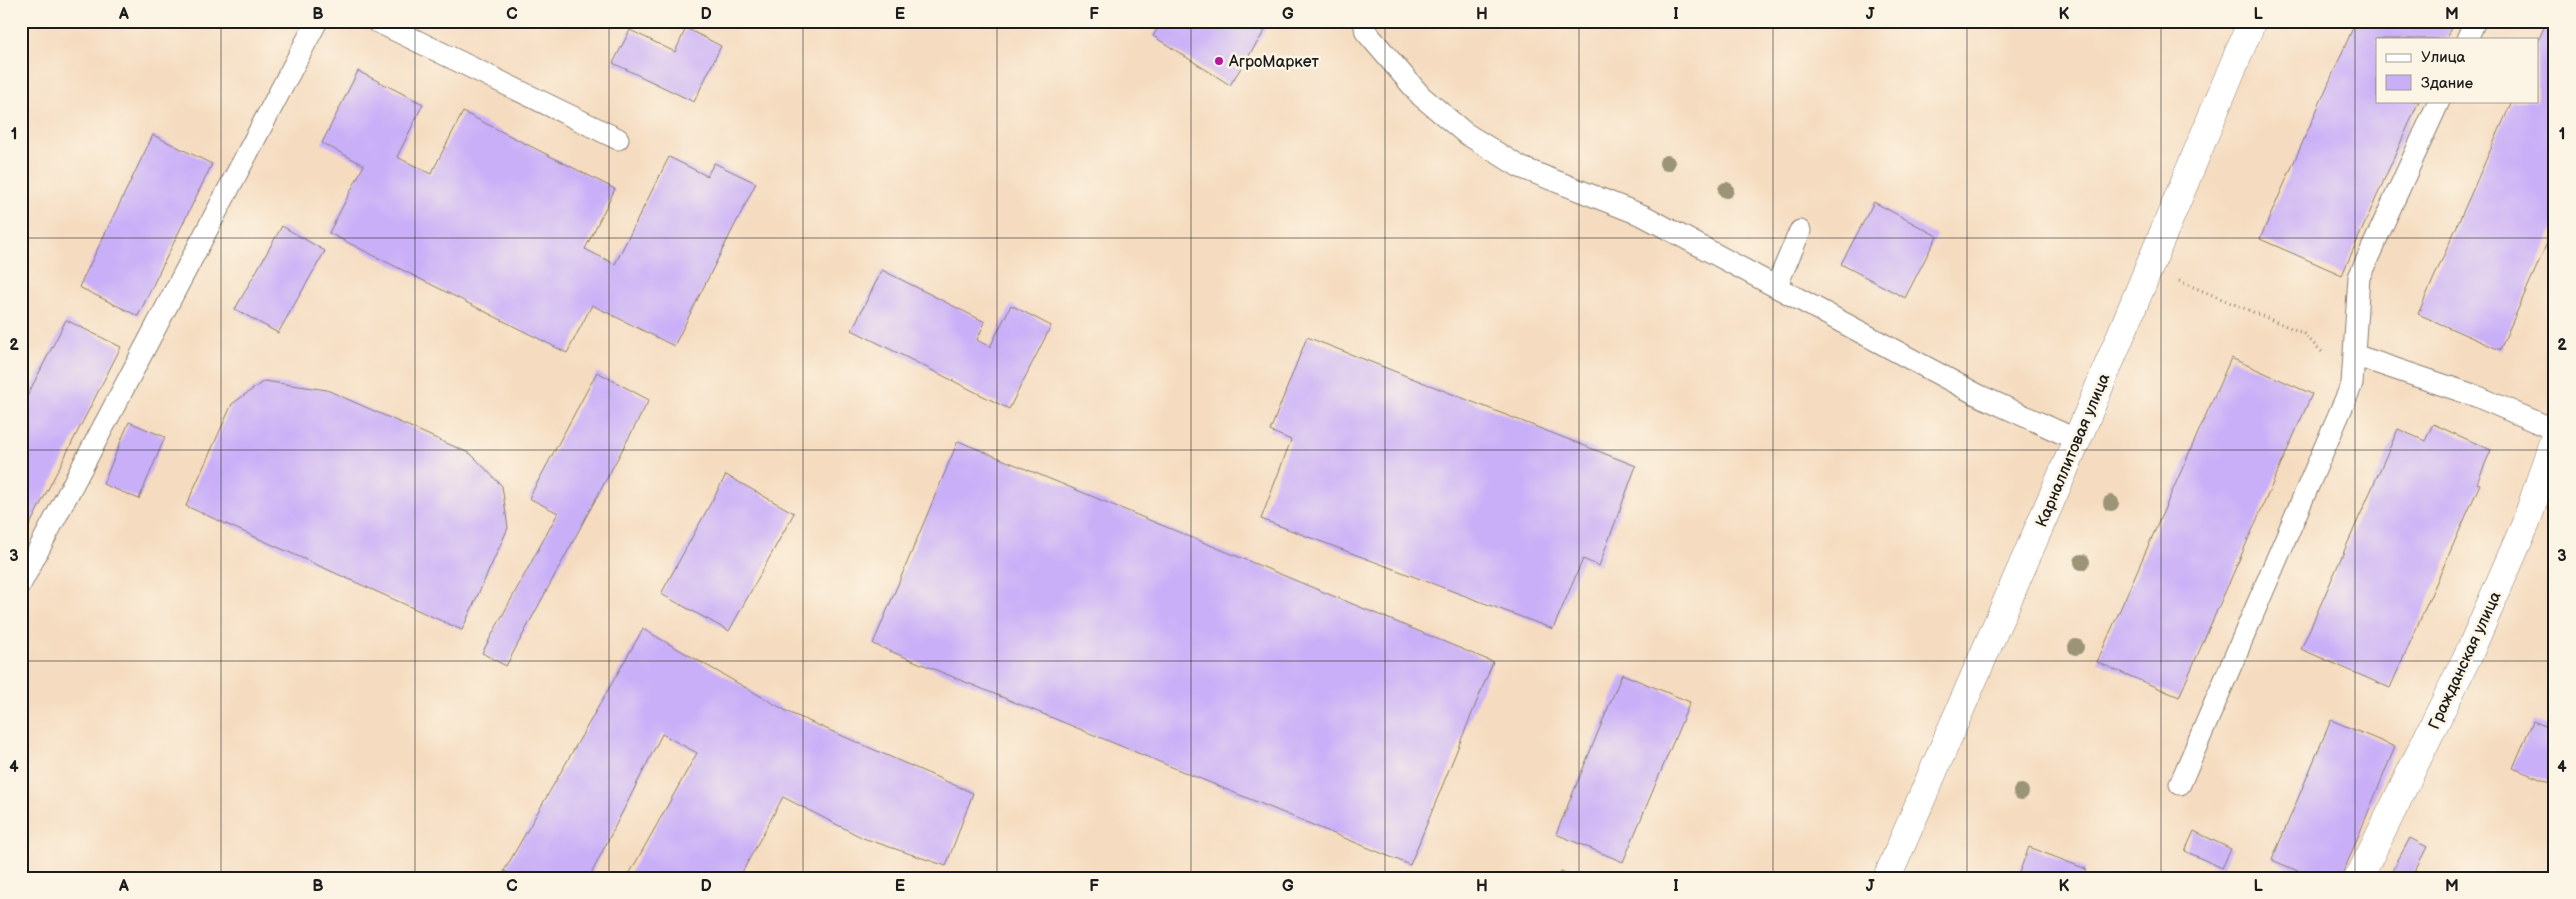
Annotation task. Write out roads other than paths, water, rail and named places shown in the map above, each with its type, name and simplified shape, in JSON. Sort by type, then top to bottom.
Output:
[{"type":"street","name":"Карналлитовая улица","points":[[1887,878],[2077,440],[2252,21]]},
{"type":"street","name":"Гражданская улица","points":[[2358,878],[2474,642],[2526,524],[2555,436]]},
{"type":"lane","points":[[21,583],[317,21]]},
{"type":"lane","points":[[376,21],[618,139]]},
{"type":"lane","points":[[2467,38],[2475,21]]},
{"type":"lane","points":[[1359,25],[1421,96],[1465,133],[1520,166],[1644,216],[1976,394],[2077,440]]},
{"type":"lane","points":[[2180,784],[2352,384],[2359,277],[2439,102]]},
{"type":"lane","points":[[1776,287],[1800,231]]},
{"type":"lane","points":[[2354,355],[2476,396],[2555,430]]},
{"type":"place","name":"АгроМаркет","points":[[1219,61]]}]
